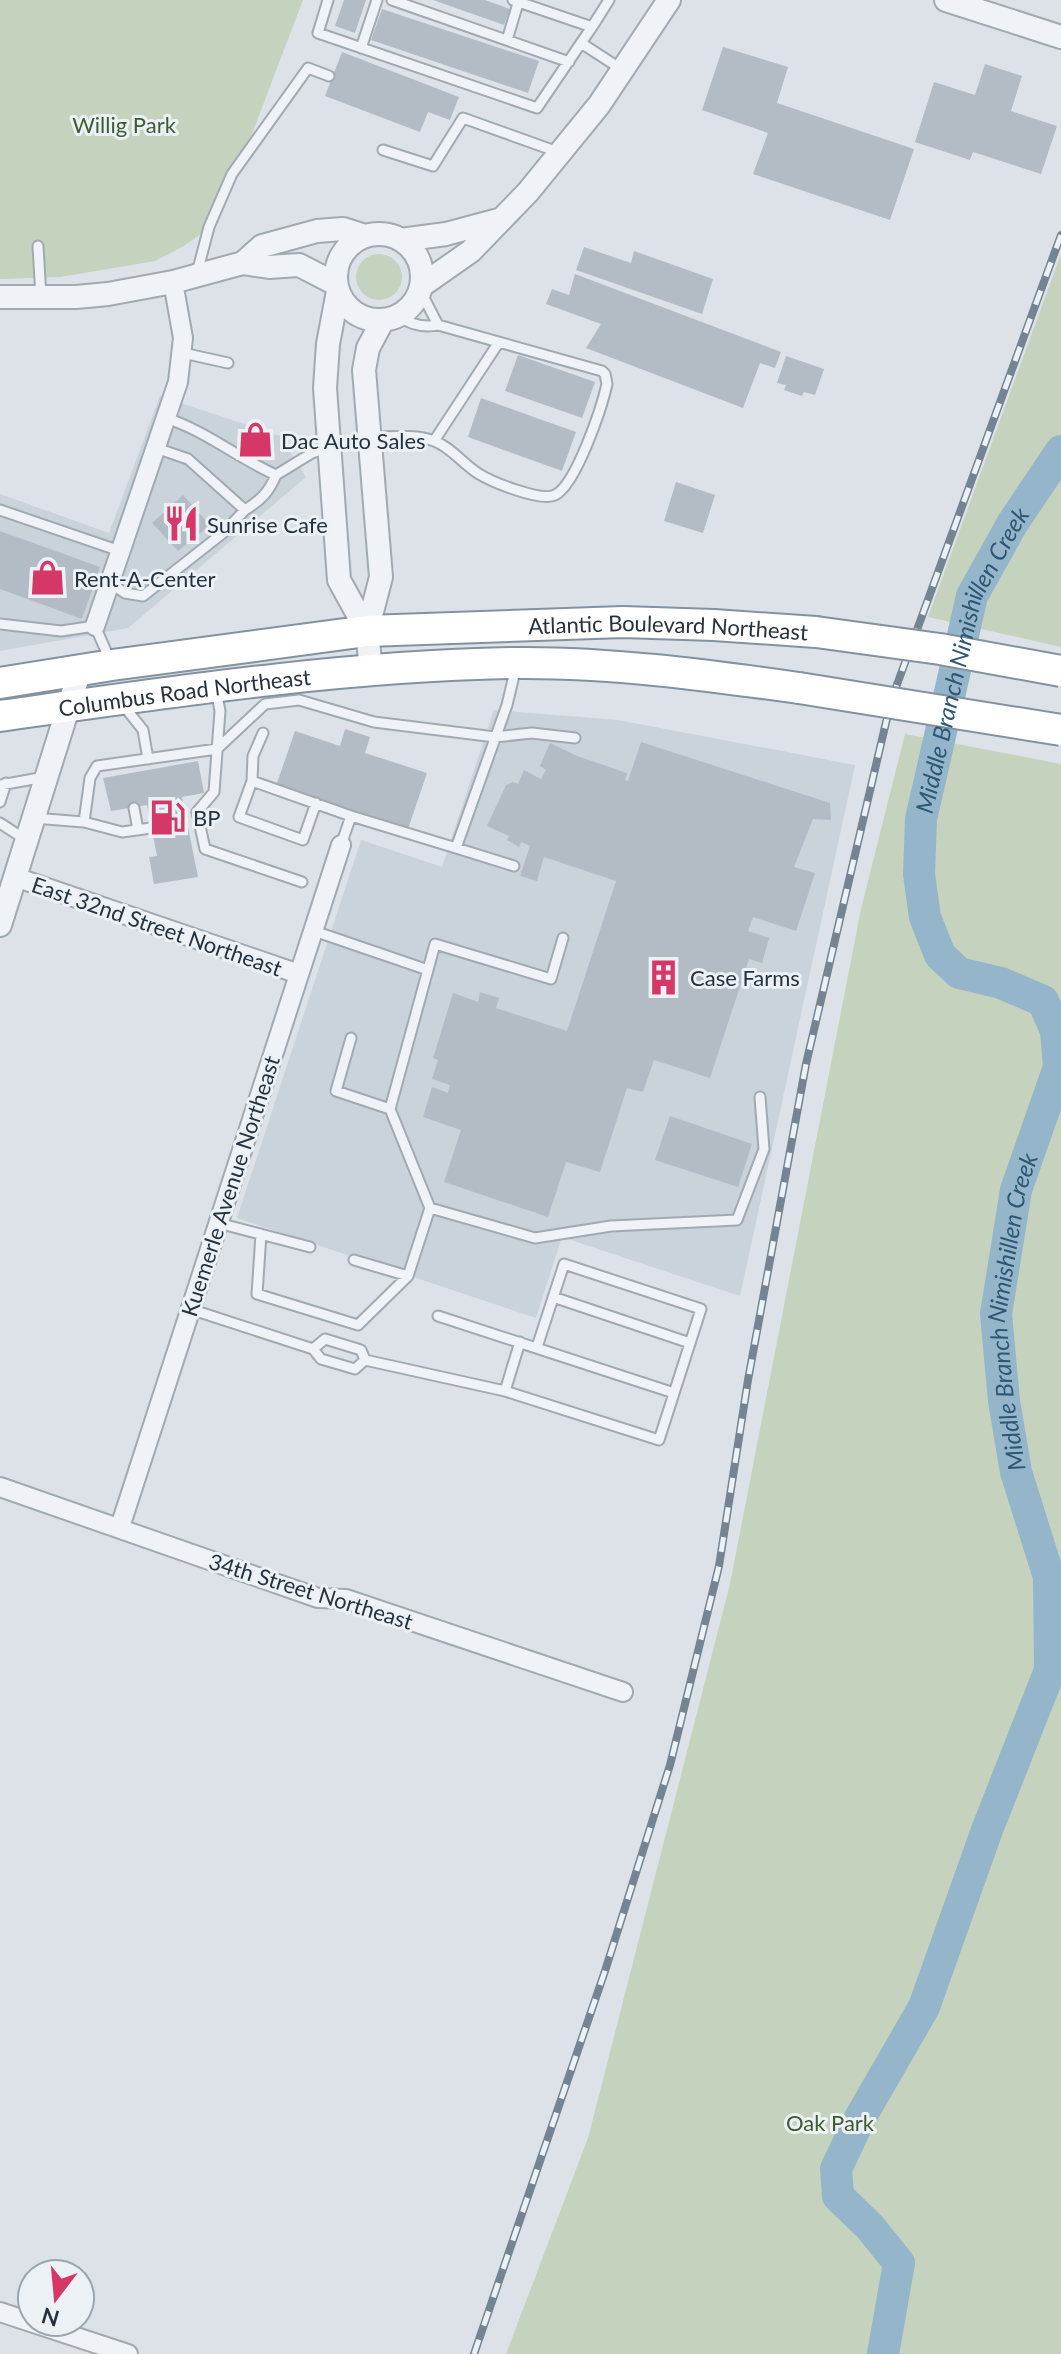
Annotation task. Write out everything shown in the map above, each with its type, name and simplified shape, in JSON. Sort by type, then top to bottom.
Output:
[{"type":"highway","name":"Atlantic Boulevard Northeast","points":[[367,631],[623,622],[714,625],[816,632],[940,649],[1061,671]]},
{"type":"highway","name":"Columbus Road Northeast","points":[[0,683],[367,631]]},
{"type":"highway","name":"Atlantic Boulevard Northeast","points":[[371,670],[517,663],[603,666],[799,688],[1061,730]]},
{"type":"highway","name":"Columbus Road Northeast","points":[[0,716],[215,686],[371,670]]},
{"type":"street","points":[[421,288],[471,251],[561,153],[624,71],[669,0]]},
{"type":"street","points":[[946,0],[1061,37]]},
{"type":"street","points":[[401,240],[446,234],[499,220]]},
{"type":"street","points":[[243,263],[262,246],[317,231],[343,229],[365,236]]},
{"type":"street","points":[[367,631],[339,580],[325,388],[326,355],[337,288],[337,266],[342,255],[354,241],[384,234],[401,240],[411,248],[422,272],[421,288],[412,305],[391,318],[368,348],[364,366],[381,577],[367,631],[371,670]]},
{"type":"street","points":[[0,297],[108,294],[173,282],[243,263],[269,267],[299,265],[312,269],[337,288],[345,304],[356,313],[369,319],[391,318]]},
{"type":"street","points":[[95,626],[178,382],[183,353],[173,282]]},
{"type":"street","points":[[2,912],[80,670]]},
{"type":"street","name":"Kuemerle Avenue Northeast","points":[[120,1527],[341,845]]},
{"type":"street","name":"East 32nd Street Northeast","points":[[15,877],[299,974]]},
{"type":"street","name":"34th Street Northeast","points":[[0,1487],[318,1598],[346,1599],[623,1692]]},
{"type":"street","points":[[0,2312],[128,2354]]},
{"type":"lane","points":[[328,0],[318,33],[537,108],[609,0]]},
{"type":"lane","points":[[361,48],[377,0]]},
{"type":"lane","points":[[392,0],[569,62]]},
{"type":"lane","points":[[507,40],[517,1],[592,27]]},
{"type":"lane","points":[[581,43],[624,71]]},
{"type":"lane","points":[[197,276],[209,227],[232,174],[308,68],[329,76]]},
{"type":"lane","points":[[383,150],[433,166],[463,118],[561,153]]},
{"type":"lane","points":[[38,246],[41,297]]},
{"type":"lane","points":[[421,288],[438,325]]},
{"type":"lane","points":[[368,437],[434,441],[480,475],[534,495],[555,495],[568,482],[606,389],[602,371],[438,325],[427,327],[391,318]]},
{"type":"lane","points":[[434,441],[499,342]]},
{"type":"lane","points":[[183,353],[228,363]]},
{"type":"lane","points":[[165,418],[191,426],[233,453],[276,475]]},
{"type":"lane","points":[[110,583],[125,593],[143,596],[261,500],[276,475],[312,453],[329,447]]},
{"type":"lane","points":[[155,448],[188,459],[245,510]]},
{"type":"lane","points":[[0,510],[120,551]]},
{"type":"lane","points":[[0,624],[61,631],[95,626],[112,665]]},
{"type":"lane","points":[[456,848],[507,705],[517,663]]},
{"type":"lane","points":[[215,686],[220,711],[214,792],[197,812],[205,849],[302,882]]},
{"type":"lane","points":[[119,700],[143,730],[148,759]]},
{"type":"lane","points":[[84,822],[90,778],[97,766],[148,759],[171,761],[217,749],[265,704],[299,700],[374,722],[495,737],[532,733],[575,738]]},
{"type":"lane","points":[[263,733],[253,756],[252,781],[239,817],[303,840],[316,803]]},
{"type":"lane","points":[[126,762],[128,774]]},
{"type":"lane","points":[[0,802],[3,784],[45,777]]},
{"type":"lane","points":[[252,781],[351,816],[514,866]]},
{"type":"lane","points":[[134,808],[138,830]]},
{"type":"lane","points":[[341,845],[351,816]]},
{"type":"lane","points":[[33,818],[84,822],[122,832],[151,828]]},
{"type":"lane","points":[[187,823],[199,820]]},
{"type":"lane","points":[[0,823],[26,840]]},
{"type":"lane","points":[[314,931],[428,970]]},
{"type":"lane","points":[[261,1234],[257,1294],[358,1325],[408,1276],[430,1208],[390,1109],[435,944],[551,979],[563,938]]},
{"type":"lane","points":[[351,1038],[336,1091],[390,1109]]},
{"type":"lane","points":[[430,1208],[535,1238],[611,1226],[737,1220],[764,1149],[760,1097]]},
{"type":"lane","points":[[218,1223],[310,1247]]},
{"type":"lane","points":[[354,1260],[408,1276]]},
{"type":"lane","points":[[365,1360],[505,1391],[659,1440],[701,1309],[564,1264],[537,1347]]},
{"type":"lane","points":[[553,1297],[690,1343]]},
{"type":"lane","points":[[190,1309],[313,1349],[321,1359],[355,1369],[365,1360]]},
{"type":"lane","points":[[438,1316],[674,1393]]},
{"type":"lane","points":[[313,1349],[325,1339],[361,1350],[365,1360]]},
{"type":"lane","points":[[505,1391],[520,1342]]},
{"type":"shaded area","points":[[160,396],[280,436],[306,477],[128,628],[0,651],[0,494],[109,533]]},
{"type":"shaded area","points":[[494,710],[618,720],[855,765],[740,1296],[562,1237],[536,1318],[237,1218],[361,840],[442,867]]},
{"type":"green space","name":"Willig Park","points":[[0,0],[303,0],[229,194],[210,228],[155,261],[60,277],[0,279]]},
{"type":"green space","points":[[379,254],[395,261],[402,277],[395,293],[379,300],[363,293],[356,277],[363,261]]},
{"type":"green space","points":[[1061,254],[1061,647],[928,617]]},
{"type":"green space","name":"Oak Park","points":[[905,734],[1061,764],[1061,2354],[506,2354],[588,2138],[730,1584],[861,909]]},
{"type":"building","points":[[344,0],[366,0],[355,33],[335,26]]},
{"type":"building","points":[[433,0],[485,0],[510,9],[504,25]]},
{"type":"building","points":[[382,9],[539,61],[528,93],[371,40]]},
{"type":"building","points":[[723,47],[788,67],[777,103],[914,149],[890,220],[753,174],[768,133],[702,110]]},
{"type":"building","points":[[342,52],[459,97],[450,120],[428,112],[420,132],[325,96]]},
{"type":"building","points":[[985,64],[1022,76],[1011,111],[1057,126],[1041,174],[973,152],[970,160],[915,142],[934,82],[975,95]]},
{"type":"building","points":[[584,247],[631,263],[634,251],[713,279],[702,314],[576,270]]},
{"type":"building","points":[[575,274],[781,352],[775,368],[760,363],[743,408],[586,348],[601,324],[546,304],[552,289],[569,295]]},
{"type":"building","points":[[518,355],[595,382],[582,418],[505,391]]},
{"type":"building","points":[[786,356],[824,369],[815,395],[804,392],[802,396],[784,390],[786,385],[777,383]]},
{"type":"building","points":[[481,398],[576,432],[562,471],[468,437]]},
{"type":"building","name":"Dac Auto Sales","points":[[249,433],[263,437],[260,447],[246,443]]},
{"type":"building","points":[[676,482],[715,495],[703,533],[664,521]]},
{"type":"building","name":"Sunrise Cafe","points":[[183,495],[210,525],[178,551],[152,523]]},
{"type":"building","name":"Rent-A-Center","points":[[0,531],[100,567],[82,619],[0,589]]},
{"type":"building","points":[[345,729],[370,737],[365,753],[427,773],[408,829],[276,786],[295,731],[340,746]]},
{"type":"building","name":"Case Farms","points":[[641,742],[830,803],[831,820],[813,819],[794,867],[815,873],[796,931],[753,917],[748,931],[769,938],[762,963],[749,959],[710,1078],[654,1060],[643,1092],[627,1088],[600,1172],[566,1162],[548,1217],[444,1182],[461,1130],[423,1117],[432,1087],[448,1093],[450,1085],[432,1079],[438,1060],[433,1058],[453,993],[478,1002],[480,992],[499,998],[496,1008],[567,1031],[616,881],[544,857],[537,881],[520,876],[530,846],[521,842],[519,847],[507,840],[509,836],[487,826],[506,785],[513,782],[518,784],[524,770],[541,779],[546,770],[540,766],[550,743],[627,773],[625,780],[628,781]]},
{"type":"building","name":"BP","points":[[198,761],[204,793],[182,797],[198,877],[154,884],[149,857],[157,856],[147,805],[111,811],[103,778]]},
{"type":"building","points":[[670,1116],[752,1144],[738,1187],[655,1160]]},
{"type":"waterway","name":"Middle Branch Nimishillen Creek","points":[[883,2354],[899,2263],[870,2227],[838,2196],[836,2169],[860,2118],[924,2007],[987,1830],[1050,1670],[1049,1577],[1016,1472],[1004,1401],[996,1314],[1016,1190],[1059,1067],[1056,1031],[1043,1001],[1001,983],[959,973],[940,955],[925,917],[919,874],[921,819],[972,596],[1012,524],[1061,451]]},
{"type":"railway","points":[[474,2354],[605,1971],[670,1765],[719,1566],[748,1380],[806,1064],[891,701],[1061,235]]},
{"type":"place","name":"Dac Auto Sales","points":[[255,440]]},
{"type":"place","name":"Sunrise Cafe","points":[[181,524]]},
{"type":"place","name":"Rent-A-Center","points":[[48,578]]},
{"type":"place","name":"BP","points":[[167,817]]},
{"type":"place","name":"Case Farms","points":[[664,977]]}]
